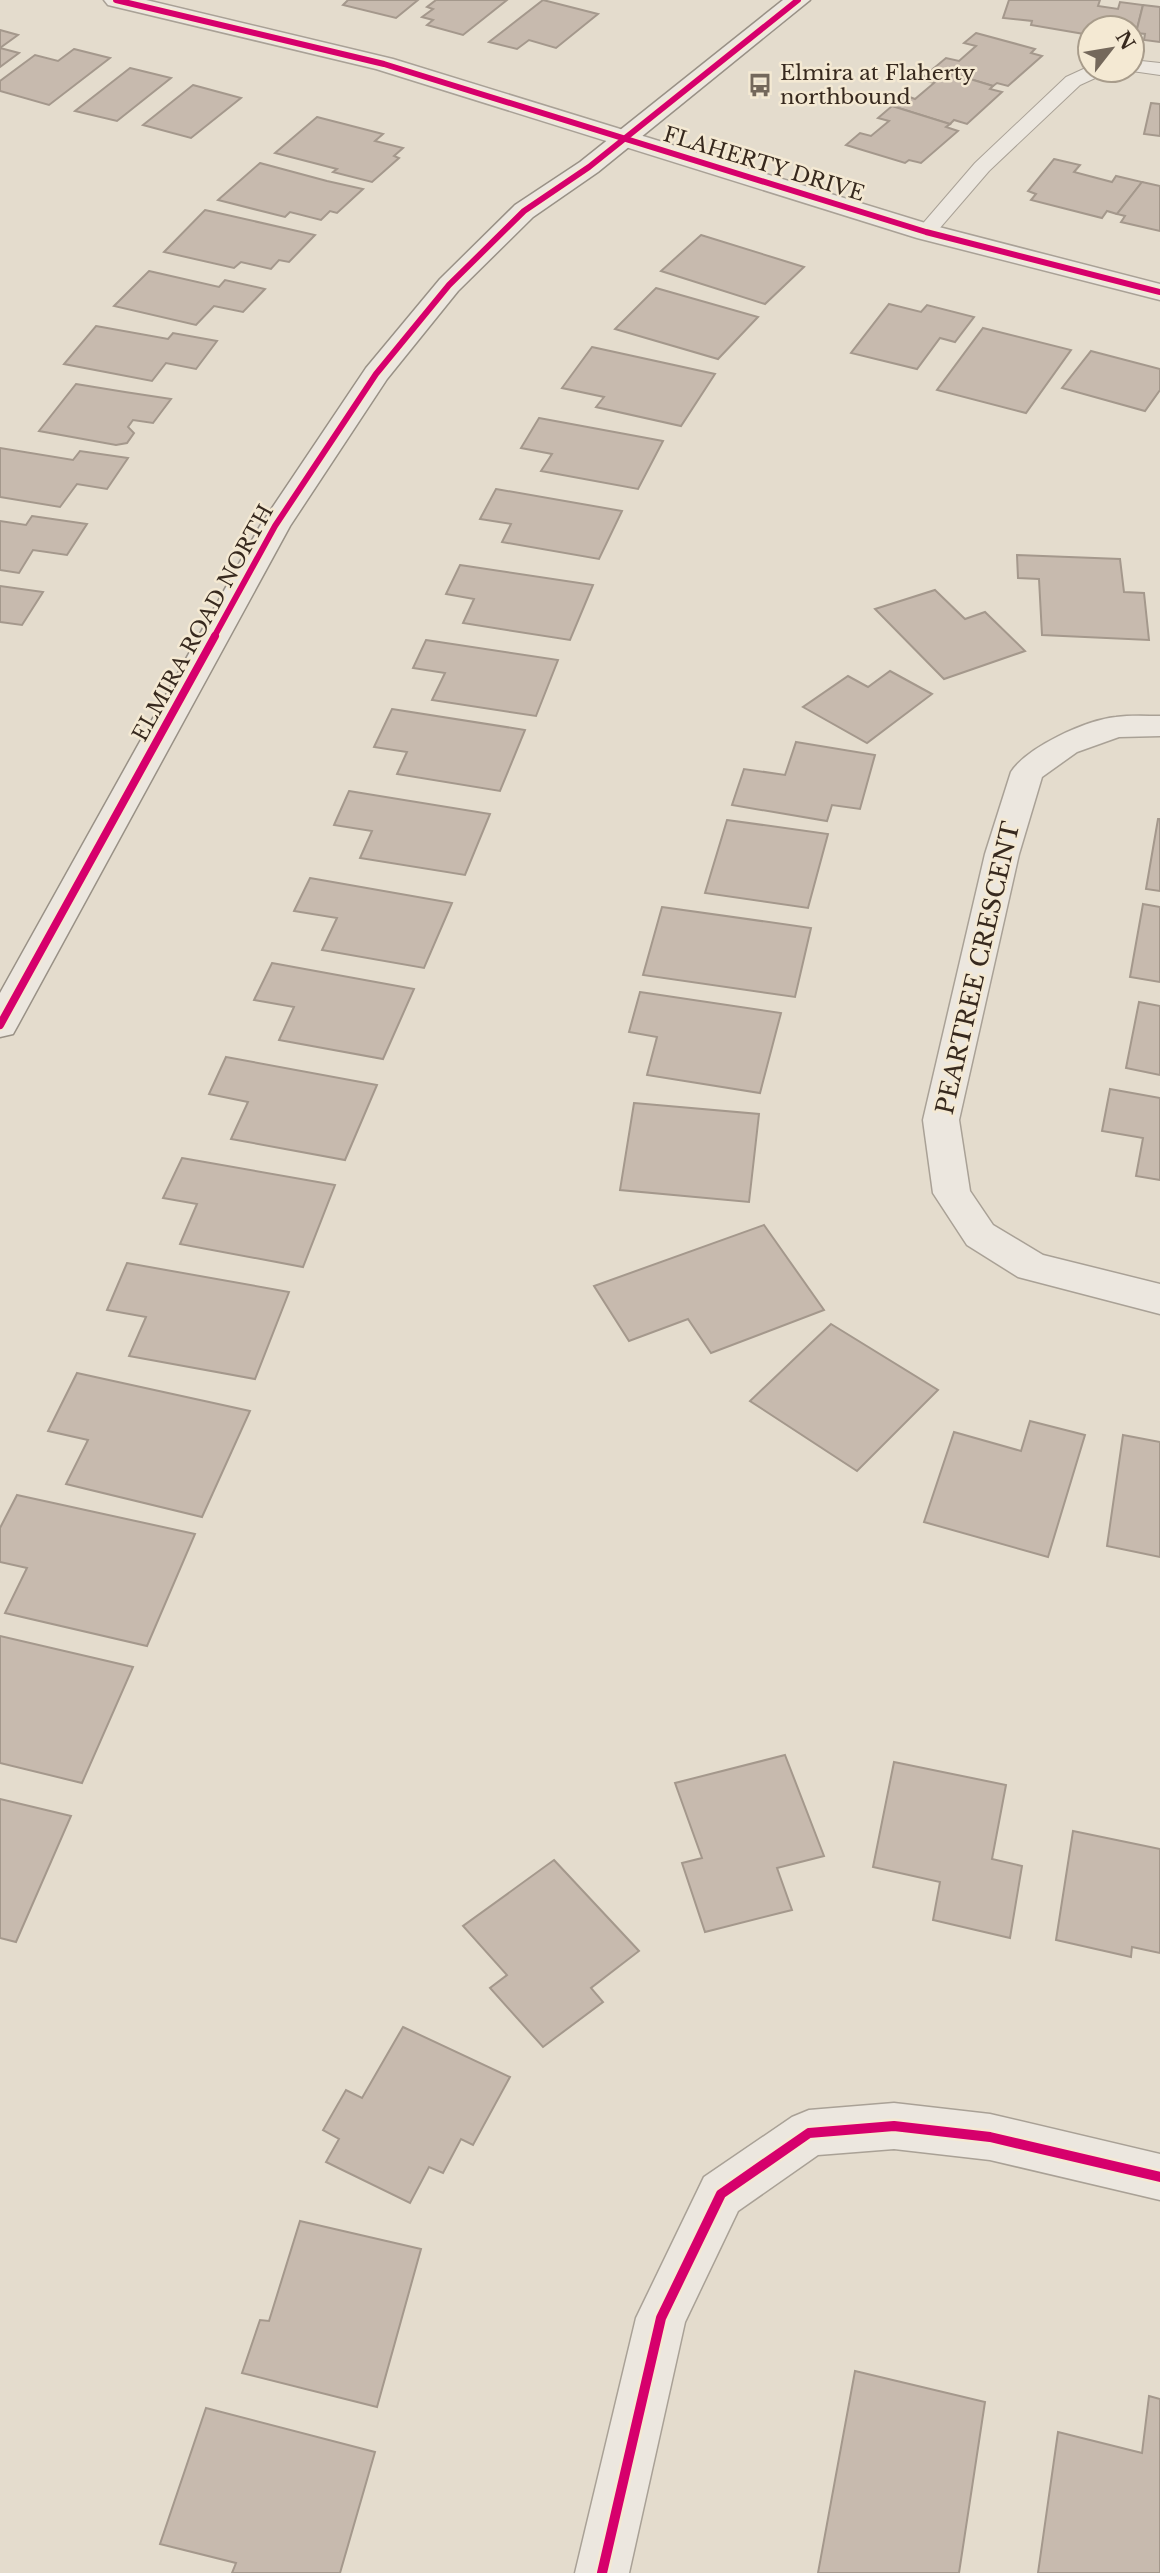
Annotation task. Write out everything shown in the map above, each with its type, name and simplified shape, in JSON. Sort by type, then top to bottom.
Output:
[{"type":"street","name":"FLAHERTY DRIVE","points":[[117,0],[384,64],[926,232],[1160,292]]},
{"type":"street","name":"ELMIRA ROAD NORTH","points":[[0,1025],[275,526],[376,374],[449,285],[524,211],[589,167],[798,0]]},
{"type":"street","name":"PEARTREE CRESCENT","points":[[1160,726],[1115,727],[1066,745],[1027,772],[1002,855],[941,1121],[953,1193],[980,1235],[1032,1267],[1160,1298]]},
{"type":"street","points":[[602,2573],[661,2318],[721,2194],[809,2133],[894,2126],[990,2137],[1160,2177]]},
{"type":"lane","points":[[926,232],[982,167],[1076,80]]},
{"type":"building","points":[[348,0],[418,0],[396,18],[343,5]]},
{"type":"building","points":[[436,0],[507,0],[463,35],[427,25],[433,20],[422,17],[433,9],[427,7]]},
{"type":"building","points":[[543,0],[598,14],[556,48],[529,40],[517,49],[489,42]]},
{"type":"building","points":[[1009,0],[1100,0],[1098,6],[1118,9],[1120,2],[1143,5],[1141,14],[1076,14],[1076,33],[1031,25],[1032,21],[1003,18]]},
{"type":"building","points":[[1143,5],[1160,7],[1160,42],[1146,40],[1146,14],[1141,14]]},
{"type":"building","points":[[0,30],[18,35],[0,48]]},
{"type":"building","points":[[976,33],[1035,49],[1031,53],[1042,56],[1008,86],[997,83],[993,86],[934,68],[946,58],[959,61],[976,46],[964,43]]},
{"type":"building","points":[[0,48],[19,53],[0,67]]},
{"type":"building","points":[[74,49],[110,58],[49,105],[0,91],[0,81],[35,55],[58,61]]},
{"type":"building","points":[[130,68],[171,78],[117,121],[75,111]]},
{"type":"building","points":[[934,68],[993,86],[990,89],[1002,92],[967,124],[954,120],[950,124],[892,106],[904,95],[915,99],[934,83],[921,79]]},
{"type":"building","points":[[193,85],[241,98],[191,138],[143,125]]},
{"type":"building","points":[[1151,103],[1160,104],[1160,136],[1144,134]]},
{"type":"building","points":[[892,106],[950,124],[946,127],[958,131],[921,163],[909,160],[905,163],[846,145],[860,133],[871,136],[889,121],[878,118]]},
{"type":"building","points":[[317,117],[383,134],[375,141],[403,148],[394,156],[399,158],[372,182],[333,172],[337,169],[275,153]]},
{"type":"building","points":[[1054,159],[1080,165],[1074,172],[1112,182],[1116,176],[1142,182],[1117,214],[1107,211],[1102,218],[1031,200],[1036,194],[1028,191]]},
{"type":"building","points":[[260,163],[363,189],[337,213],[330,211],[321,220],[290,212],[285,217],[218,200]]},
{"type":"building","points":[[1142,182],[1160,186],[1160,231],[1121,222],[1125,216],[1117,214]]},
{"type":"building","points":[[205,210],[315,235],[289,262],[279,260],[271,269],[241,262],[234,268],[164,252]]},
{"type":"building","points":[[701,235],[804,267],[765,304],[661,271]]},
{"type":"building","points":[[149,271],[219,287],[225,280],[265,289],[243,312],[214,306],[196,325],[114,306]]},
{"type":"building","points":[[656,288],[758,317],[718,359],[615,329]]},
{"type":"building","points":[[889,304],[921,312],[927,305],[974,317],[955,342],[940,338],[917,369],[851,353]]},
{"type":"building","points":[[96,326],[168,339],[173,333],[217,341],[196,369],[166,363],[152,381],[64,364]]},
{"type":"building","points":[[983,328],[1071,350],[1026,413],[937,390]]},
{"type":"building","points":[[592,347],[715,374],[681,426],[596,407],[604,397],[562,388]]},
{"type":"building","points":[[1091,351],[1160,369],[1160,390],[1145,411],[1062,388]]},
{"type":"building","points":[[76,384],[171,399],[153,423],[133,420],[128,427],[134,433],[127,443],[116,445],[39,431]]},
{"type":"building","points":[[539,418],[663,441],[638,489],[541,471],[552,454],[521,448]]},
{"type":"building","points":[[0,448],[73,460],[80,451],[128,458],[107,489],[77,484],[60,507],[0,497]]},
{"type":"building","points":[[496,489],[622,511],[599,559],[502,542],[511,524],[480,519]]},
{"type":"building","points":[[32,516],[87,524],[67,555],[33,550],[19,573],[0,570],[0,521],[26,525]]},
{"type":"building","points":[[1017,555],[1120,559],[1124,592],[1144,593],[1149,640],[1042,635],[1039,579],[1018,578]]},
{"type":"building","points":[[460,565],[593,585],[570,640],[463,623],[474,599],[446,594]]},
{"type":"building","points":[[0,586],[43,592],[22,625],[0,622]]},
{"type":"building","points":[[935,590],[965,619],[985,612],[1025,651],[944,679],[875,609]]},
{"type":"building","points":[[426,640],[558,660],[536,716],[432,700],[445,673],[413,668]]},
{"type":"building","points":[[890,671],[932,694],[867,743],[803,707],[848,676],[868,687]]},
{"type":"building","points":[[392,709],[525,730],[500,791],[397,774],[407,752],[374,747]]},
{"type":"building","points":[[796,742],[875,755],[860,809],[832,805],[827,821],[732,805],[744,769],[785,775]]},
{"type":"building","points":[[349,791],[490,814],[465,875],[360,858],[372,831],[334,825]]},
{"type":"building","points":[[1160,819],[1160,891],[1146,889]]},
{"type":"building","points":[[727,820],[828,834],[808,908],[705,893]]},
{"type":"building","points":[[310,878],[452,903],[424,968],[322,950],[337,918],[294,911]]},
{"type":"building","points":[[1143,904],[1160,907],[1160,982],[1130,977]]},
{"type":"building","points":[[662,907],[811,928],[795,997],[643,975]]},
{"type":"building","points":[[272,963],[414,989],[383,1059],[279,1040],[294,1007],[254,1000]]},
{"type":"building","points":[[640,992],[781,1013],[760,1093],[647,1075],[657,1037],[629,1032]]},
{"type":"building","points":[[1139,1002],[1160,1006],[1160,1075],[1126,1068]]},
{"type":"building","points":[[226,1057],[377,1085],[345,1160],[231,1139],[248,1102],[209,1094]]},
{"type":"building","points":[[1110,1089],[1160,1098],[1160,1180],[1136,1176],[1143,1138],[1102,1131]]},
{"type":"building","points":[[634,1103],[759,1114],[749,1202],[620,1190]]},
{"type":"building","points":[[182,1158],[335,1185],[303,1267],[180,1244],[197,1204],[163,1198]]},
{"type":"building","points":[[764,1225],[824,1310],[711,1353],[688,1319],[629,1341],[594,1286]]},
{"type":"building","points":[[127,1263],[289,1292],[255,1379],[129,1356],[146,1317],[107,1310]]},
{"type":"building","points":[[831,1324],[938,1390],[857,1471],[750,1401]]},
{"type":"building","points":[[77,1373],[250,1411],[202,1517],[66,1484],[88,1440],[48,1431]]},
{"type":"building","points":[[1030,1421],[1085,1435],[1048,1557],[924,1522],[954,1432],[1021,1451]]},
{"type":"building","points":[[1123,1435],[1160,1442],[1160,1557],[1107,1546]]},
{"type":"building","points":[[17,1495],[195,1534],[147,1646],[5,1613],[27,1568],[0,1562],[0,1528]]},
{"type":"building","points":[[0,1636],[133,1667],[82,1783],[0,1763]]},
{"type":"building","points":[[785,1755],[824,1856],[777,1868],[792,1910],[705,1932],[682,1863],[702,1858],[675,1783]]},
{"type":"building","points":[[894,1762],[1006,1785],[992,1859],[1022,1866],[1010,1938],[933,1920],[940,1882],[873,1867]]},
{"type":"building","points":[[0,1799],[71,1816],[16,1942],[0,1938]]},
{"type":"building","points":[[1073,1831],[1160,1849],[1160,1953],[1132,1947],[1131,1957],[1056,1940]]},
{"type":"building","points":[[554,1860],[639,1951],[591,1988],[603,2002],[543,2047],[490,1988],[507,1975],[463,1926]]},
{"type":"building","points":[[403,2027],[510,2077],[473,2145],[461,2139],[443,2173],[429,2167],[410,2203],[326,2162],[339,2139],[323,2130],[346,2090],[362,2098]]},
{"type":"building","points":[[300,2221],[421,2249],[377,2407],[242,2373],[260,2320],[269,2321]]},
{"type":"building","points":[[855,2371],[985,2402],[959,2573],[818,2573]]},
{"type":"building","points":[[1149,2396],[1160,2399],[1160,2573],[1038,2573],[1058,2432],[1142,2453]]},
{"type":"building","points":[[206,2408],[375,2452],[340,2573],[232,2573],[236,2563],[160,2544]]},
{"type":"cycle path","points":[[116,0],[384,64],[926,232],[1160,292]]},
{"type":"cycle path","points":[[0,1025],[275,526],[376,374],[449,285],[524,211],[589,167],[798,0]]},
{"type":"cycle path","points":[[602,2573],[661,2318],[721,2194],[809,2133],[894,2126],[990,2137],[1160,2177]]},
{"type":"place","name":"Elmira at Flaherty northbound","points":[[760,85]]}]
